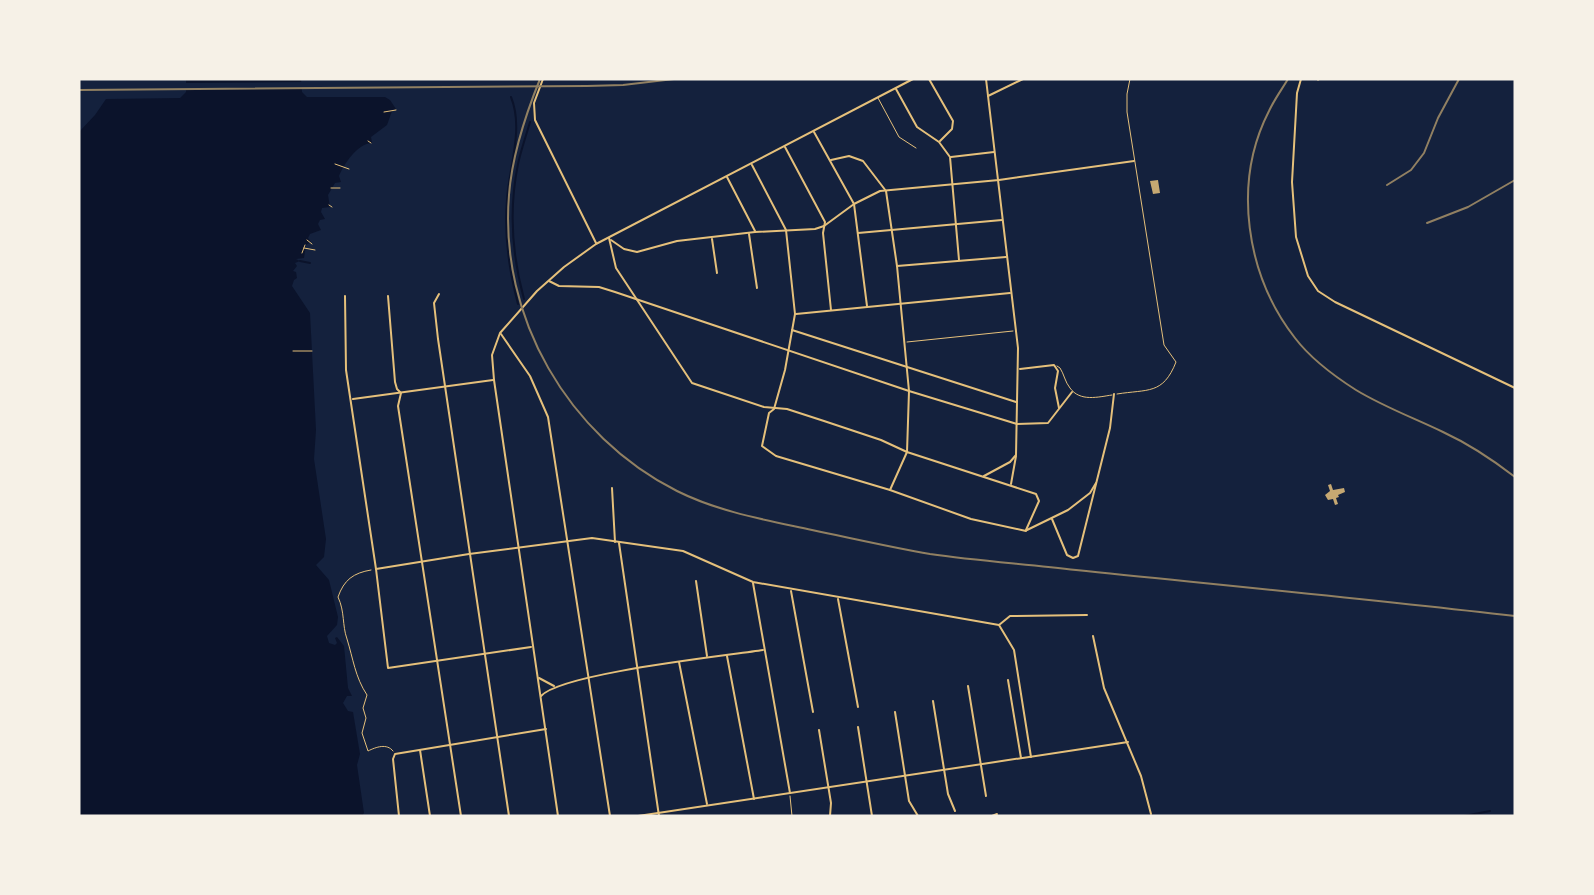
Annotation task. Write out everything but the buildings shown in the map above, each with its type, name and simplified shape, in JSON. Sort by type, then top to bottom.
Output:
[{"type":"street","points":[[543,79],[533,109],[538,128],[596,244]]},
{"type":"street","points":[[558,816],[494,380],[492,355],[500,333],[548,280],[596,244],[913,79]]},
{"type":"street","points":[[929,79],[953,121],[952,129],[939,142]]},
{"type":"street","points":[[986,79],[1016,331],[1017,424],[1015,474],[1011,486]]},
{"type":"street","points":[[987,97],[1023,79]]},
{"type":"street","points":[[1301,79],[1296,114],[1293,208],[1300,255],[1313,284],[1335,302],[1515,388]]},
{"type":"street","points":[[895,88],[917,127],[947,149],[950,157],[959,260]]},
{"type":"street","points":[[814,132],[855,204],[867,307]]},
{"type":"street","points":[[785,147],[823,219],[831,311]]},
{"type":"street","points":[[950,157],[994,152]]},
{"type":"street","points":[[831,160],[849,156],[863,161],[886,191],[897,266],[909,391],[906,452],[890,490]]},
{"type":"street","points":[[609,238],[624,249],[637,252],[663,243],[824,226],[855,204],[880,191],[999,180],[1135,161]]},
{"type":"street","points":[[752,164],[786,230],[795,314],[785,370],[774,409],[769,413],[762,446],[776,456],[890,490],[971,519],[1026,531],[1068,510],[1090,493],[1097,482]]},
{"type":"street","points":[[727,177],[755,232]]},
{"type":"street","points":[[858,233],[1003,220]]},
{"type":"street","points":[[749,233],[757,288]]},
{"type":"street","points":[[609,238],[616,268],[692,383],[774,409],[787,409],[824,421],[881,440],[906,452],[1038,496],[1039,500],[1026,531]]},
{"type":"street","points":[[712,238],[717,273]]},
{"type":"street","points":[[897,266],[1007,257]]},
{"type":"street","points":[[548,280],[559,286],[599,287],[909,391],[1017,424],[1048,423],[1072,391]]},
{"type":"street","points":[[795,314],[1011,293]]},
{"type":"street","points":[[439,294],[434,303],[445,387],[509,816]]},
{"type":"street","points":[[345,296],[346,370],[376,569],[387,666],[390,668],[534,646]]},
{"type":"street","points":[[388,296],[395,382],[401,393]]},
{"type":"street","points":[[792,330],[1017,402]]},
{"type":"street","points":[[500,333],[530,376],[548,417],[610,816]]},
{"type":"street","points":[[1018,369],[1054,365],[1058,371],[1055,388],[1059,409]]},
{"type":"street","points":[[351,399],[494,380]]},
{"type":"street","points":[[401,393],[398,406],[461,816]]},
{"type":"street","points":[[1052,519],[1067,555],[1073,558],[1078,556],[1110,428],[1114,394]]},
{"type":"street","points":[[983,476],[1010,463],[1016,455]]},
{"type":"street","points":[[612,488],[617,542],[659,815]]},
{"type":"street","points":[[376,569],[592,538],[695,554],[753,582],[999,625],[1010,616],[1087,615]]},
{"type":"street","points":[[696,581],[707,657]]},
{"type":"street","points":[[753,582],[790,793]]},
{"type":"street","points":[[791,590],[813,712]]},
{"type":"street","points":[[838,598],[858,707]]},
{"type":"street","points":[[999,625],[1014,650],[1031,758]]},
{"type":"street","points":[[1093,636],[1104,688],[1141,776],[1151,814]]},
{"type":"street","points":[[541,696],[555,687],[589,678],[678,661],[763,650]]},
{"type":"street","points":[[727,655],[754,799]]},
{"type":"street","points":[[678,661],[707,805]]},
{"type":"street","points":[[539,678],[555,687]]},
{"type":"street","points":[[1008,680],[1021,759]]},
{"type":"street","points":[[968,686],[986,796]]},
{"type":"street","points":[[933,701],[947,794],[955,811]]},
{"type":"street","points":[[895,712],[908,801],[918,816]]},
{"type":"street","points":[[858,727],[872,816]]},
{"type":"street","points":[[399,816],[393,759],[396,754],[546,729]]},
{"type":"street","points":[[819,730],[831,816]]},
{"type":"street","points":[[638,816],[659,815],[707,805],[1128,742]]},
{"type":"street","points":[[419,749],[430,816]]},
{"type":"street","points":[[992,816],[998,814]]},
{"type":"lane","points":[[1054,365],[1060,368],[1072,391],[1090,398],[1158,388],[1166,383],[1176,362],[1164,345],[1127,102],[1130,79]]},
{"type":"lane","points":[[878,98],[899,136],[916,148]]},
{"type":"lane","points":[[905,342],[1016,331]]},
{"type":"lane","points":[[790,793],[792,816]]},
{"type":"path","points":[[384,111],[396,110]]},
{"type":"path","points":[[335,164],[349,169]]},
{"type":"path","points":[[331,187],[340,188]]},
{"type":"path","points":[[307,240],[312,244]]},
{"type":"path","points":[[302,253],[304,246],[315,250]]},
{"type":"path","points":[[293,351],[312,351]]},
{"type":"path","points":[[376,569],[355,573],[340,589],[338,597],[343,605],[346,638],[351,648],[353,665],[361,686],[368,695],[363,708],[366,718],[362,733],[366,748],[368,751],[387,747],[396,754]]},
{"type":"water","points":[[186,79],[301,79],[302,92],[307,97],[385,97],[396,109],[392,111],[387,125],[371,137],[372,143],[357,150],[344,166],[339,176],[341,182],[335,183],[328,195],[330,207],[322,208],[325,219],[318,224],[321,230],[310,234],[308,238],[311,242],[306,245],[304,258],[296,259],[300,261],[295,263],[297,266],[293,271],[296,272],[297,278],[292,286],[310,313],[316,430],[314,459],[326,539],[324,557],[316,565],[329,580],[338,617],[337,625],[327,636],[329,643],[335,645],[337,637],[344,646],[348,688],[352,696],[347,696],[343,703],[348,711],[353,712],[360,754],[357,765],[364,813],[362,816],[79,816],[79,132],[106,99],[180,98],[186,92]]},
{"type":"pier","points":[[304,82],[304,89],[185,90],[185,83]]},
{"type":"waterway","points":[[511,97],[515,109],[516,135],[508,187],[506,226],[518,304]]},
{"type":"waterway","points":[[524,299],[514,249],[513,197],[518,164],[530,122]]},
{"type":"waterway","points":[[300,261],[310,263]]},
{"type":"waterway","points":[[1464,816],[1490,811]]},
{"type":"railway","points":[[540,79],[520,136],[509,195],[509,240],[516,285],[529,328],[548,368],[573,405],[603,439],[638,467],[677,491],[709,505],[743,515],[930,554],[1515,616]]},
{"type":"railway","points":[[79,90],[587,86],[674,79]]},
{"type":"railway","points":[[1288,79],[1271,107],[1257,139],[1248,198],[1255,257],[1278,313],[1301,346],[1339,379],[1377,402],[1462,442],[1515,477]]},
{"type":"railway","points":[[1387,185],[1411,170],[1424,153],[1438,118],[1459,79]]},
{"type":"railway","points":[[1427,223],[1468,207],[1515,180]]}]
